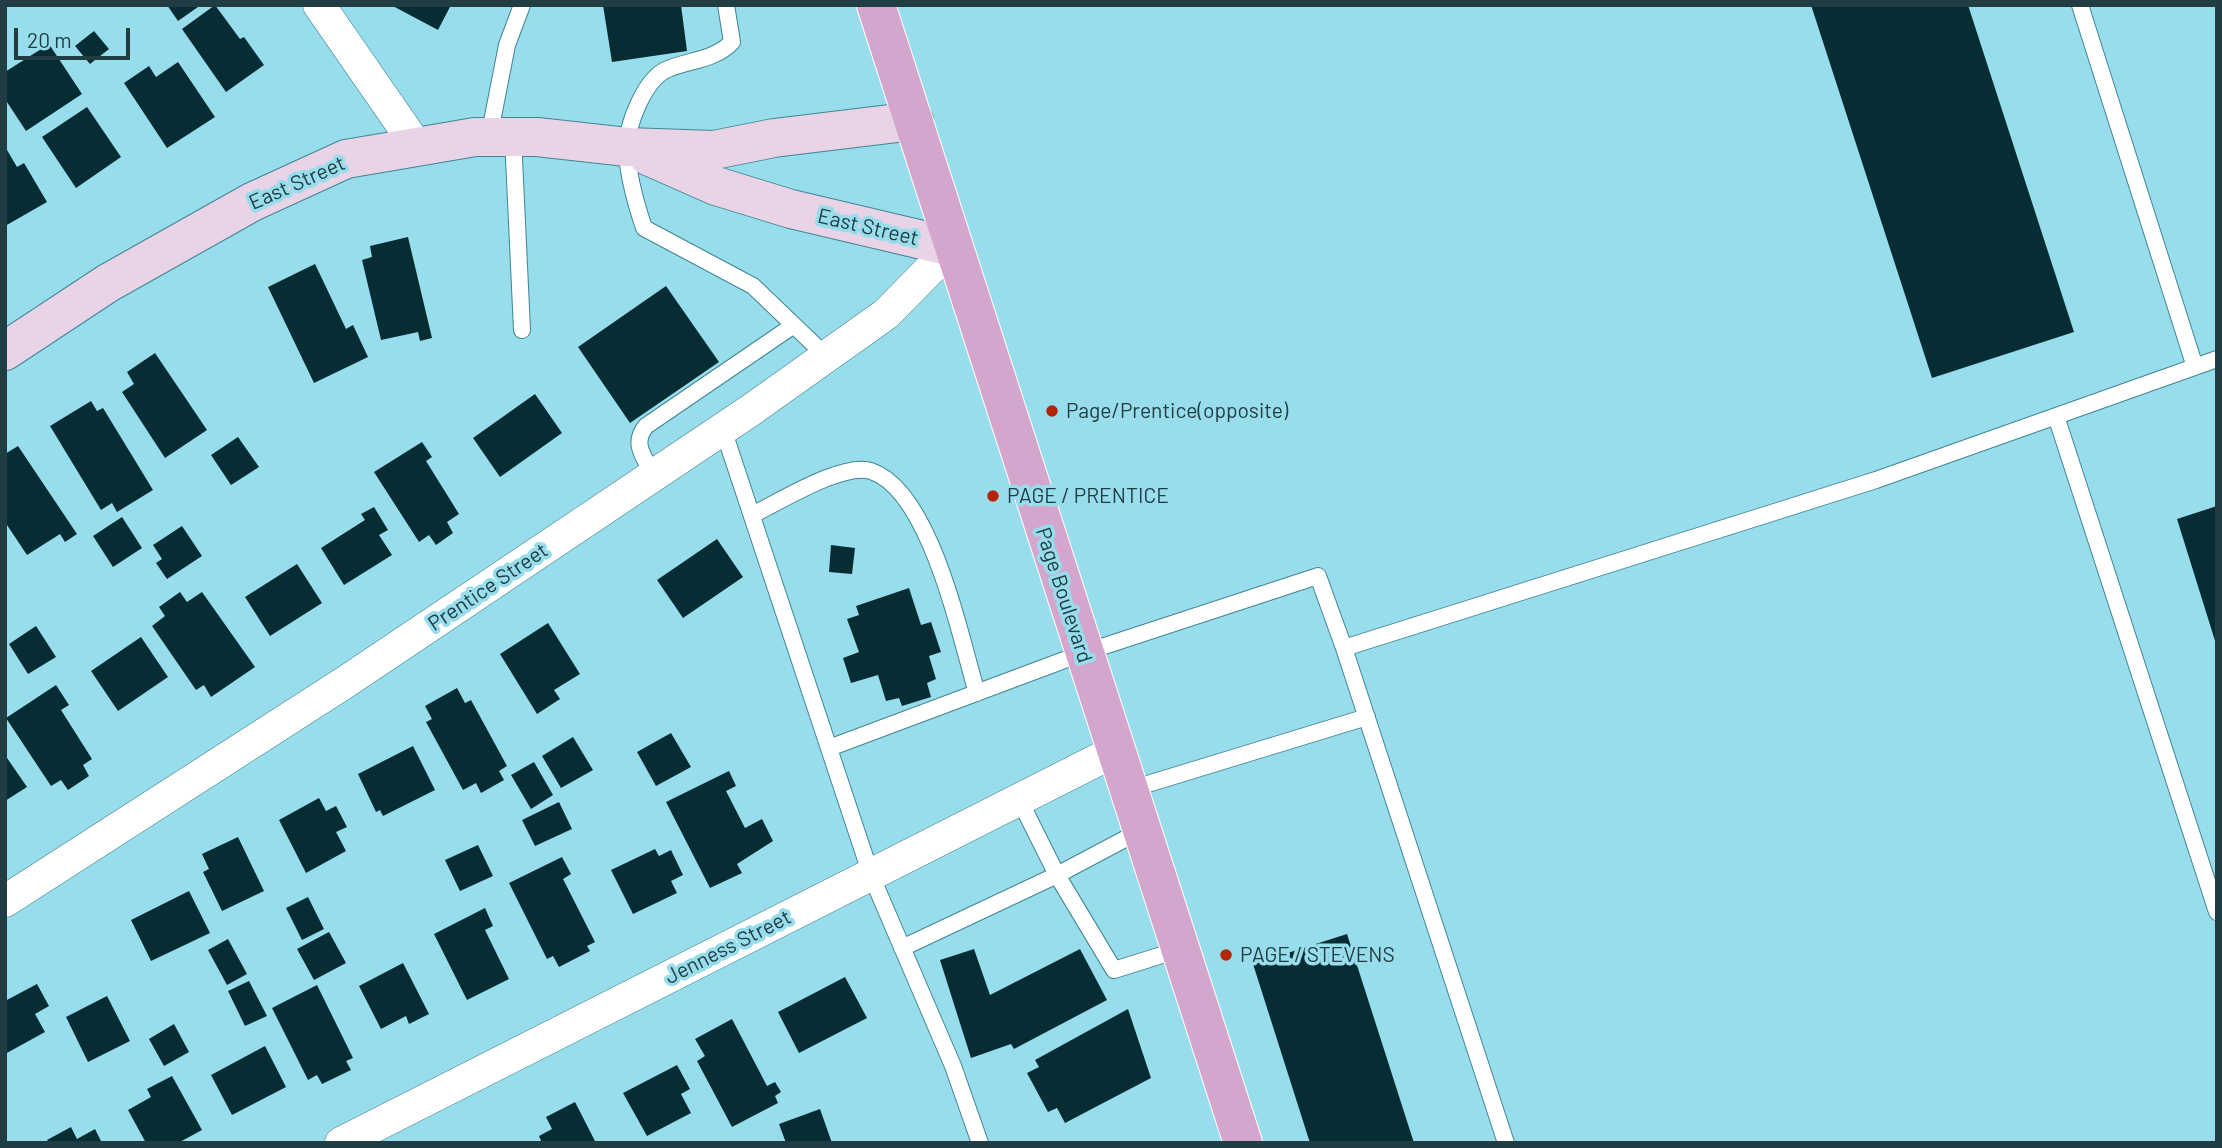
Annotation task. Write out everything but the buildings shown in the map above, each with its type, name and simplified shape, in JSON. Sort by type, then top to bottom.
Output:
[{"type":"main road","name":"Page Boulevard","points":[[876,5],[1140,831],[1243,1143]]},
{"type":"main road","name":"East Street","points":[[5,351],[108,283],[251,202],[346,159],[415,145],[501,137],[627,147],[714,150],[774,138],[914,121]]},
{"type":"main road","name":"East Street","points":[[627,147],[716,186],[791,209],[952,247]]},
{"type":"street","points":[[329,10],[415,145]]},
{"type":"street","name":"Prentice Street","points":[[5,901],[348,681],[723,429],[886,314],[952,247]]},
{"type":"street","name":"Jenness Street","points":[[341,1143],[1115,751]]},
{"type":"lane","points":[[522,5],[507,46],[501,137],[522,330]]},
{"type":"lane","points":[[726,5],[732,42],[722,53],[665,70],[643,92],[627,147],[644,228],[753,286],[826,356]]},
{"type":"lane","points":[[2080,5],[2195,367]]},
{"type":"lane","points":[[654,476],[638,445],[639,435],[646,426],[794,325]]},
{"type":"lane","points":[[1344,648],[1876,480],[2217,359]]},
{"type":"lane","points":[[2056,416],[2217,912]]},
{"type":"lane","points":[[723,429],[871,875],[953,1066],[980,1143]]},
{"type":"lane","points":[[752,515],[840,473],[870,471],[900,490],[934,547],[977,693]]},
{"type":"lane","points":[[830,748],[1083,653],[1318,576],[1367,717],[1506,1143]]},
{"type":"lane","points":[[1128,790],[1367,717]]},
{"type":"lane","points":[[1019,799],[1057,875],[1114,970],[1181,949]]},
{"type":"lane","points":[[902,948],[1057,875],[1140,831]]},
{"type":"place","name":"Page/Prentice(opposite)","points":[[1052,411]]},
{"type":"place","name":"PAGE / PRENTICE","points":[[993,496]]},
{"type":"place","name":"PAGE / STEVENS","points":[[1226,955]]}]
